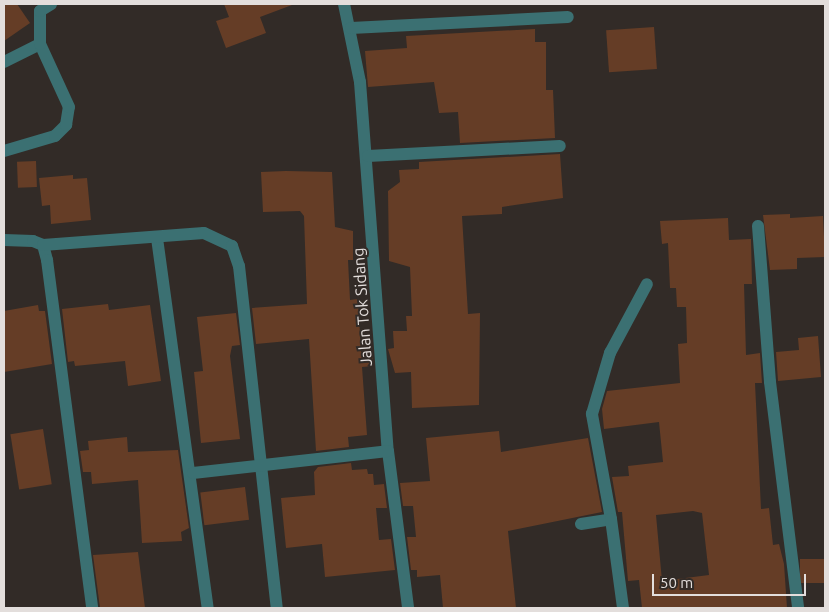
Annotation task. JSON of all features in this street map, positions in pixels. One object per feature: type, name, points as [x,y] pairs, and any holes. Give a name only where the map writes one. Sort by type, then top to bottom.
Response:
[{"type":"street","name":"Jalan Tok Sidang","points":[[344,4],[351,28],[368,156],[388,451],[408,608]]},
{"type":"street","points":[[4,151],[55,136],[66,125],[69,107],[40,44],[42,6]]},
{"type":"street","points":[[351,28],[568,17]]},
{"type":"street","points":[[4,62],[40,44]]},
{"type":"street","points":[[368,156],[560,146]]},
{"type":"street","points":[[758,226],[770,382],[798,608]]},
{"type":"street","points":[[4,240],[42,245],[157,238],[204,233],[232,246],[239,266],[277,608]]},
{"type":"street","points":[[157,238],[193,473],[208,608]]},
{"type":"street","points":[[42,245],[92,608]]},
{"type":"street","points":[[623,608],[611,519],[592,414],[610,353],[647,284]]},
{"type":"street","points":[[193,473],[388,451]]},
{"type":"street","points":[[581,524],[611,519]]},
{"type":"building","points":[[4,4],[17,4],[30,23],[4,41]]},
{"type":"building","points":[[224,4],[292,5],[260,17],[266,33],[226,48],[216,21],[229,17]]},
{"type":"building","points":[[654,27],[657,69],[609,72],[606,30]]},
{"type":"building","points":[[535,29],[535,42],[546,42],[546,90],[553,90],[555,138],[460,143],[458,112],[439,113],[434,82],[368,87],[365,51],[407,48],[406,36]]},
{"type":"building","points":[[560,154],[563,198],[502,207],[502,214],[462,216],[468,314],[480,313],[479,405],[412,408],[411,372],[395,373],[388,349],[394,348],[393,331],[407,331],[406,316],[412,316],[410,267],[389,261],[388,191],[400,182],[399,170],[419,169],[419,162]]},
{"type":"building","points":[[36,161],[37,187],[18,188],[17,162]]},
{"type":"building","points":[[261,172],[332,172],[335,227],[353,231],[353,260],[348,260],[350,300],[358,299],[361,352],[372,350],[373,366],[362,367],[367,435],[348,437],[349,447],[316,451],[309,339],[256,344],[252,308],[307,304],[304,216],[300,211],[263,212]]},
{"type":"building","points":[[73,175],[73,179],[87,178],[91,220],[51,224],[50,205],[42,206],[39,178]]},
{"type":"building","points":[[790,214],[790,218],[823,216],[825,257],[797,258],[797,269],[770,270],[763,215]]},
{"type":"building","points":[[728,218],[729,240],[751,239],[752,284],[744,284],[746,355],[760,353],[762,383],[755,383],[761,509],[769,508],[773,545],[779,544],[784,564],[787,608],[642,608],[639,580],[628,581],[622,512],[618,512],[612,477],[629,476],[628,466],[663,462],[659,422],[604,429],[602,409],[607,391],[680,383],[678,344],[687,343],[686,307],[677,307],[676,288],[670,288],[668,243],[662,244],[660,221]],"holes":[[[693,511],[702,513],[709,575],[662,581],[656,515]]]},
{"type":"building","points":[[108,304],[109,310],[150,305],[161,381],[128,386],[125,361],[75,366],[74,361],[68,362],[62,309]]},
{"type":"building","points":[[38,305],[39,311],[45,311],[52,364],[4,372],[4,311]]},
{"type":"building","points":[[236,313],[240,345],[232,346],[230,356],[240,439],[201,443],[194,372],[203,371],[197,317]]},
{"type":"building","points":[[818,336],[821,377],[778,381],[776,352],[799,350],[798,338]]},
{"type":"building","points":[[43,429],[52,484],[19,489],[10,434]]},
{"type":"building","points":[[499,431],[501,452],[588,438],[602,512],[508,531],[516,608],[443,608],[440,575],[417,577],[417,570],[411,570],[407,537],[416,537],[413,506],[403,506],[400,483],[430,481],[426,438]]},
{"type":"building","points":[[127,437],[128,452],[178,450],[189,528],[181,532],[182,541],[142,543],[138,480],[92,484],[91,472],[83,472],[80,451],[89,450],[88,441]]},
{"type":"building","points":[[351,463],[352,470],[367,469],[368,474],[373,474],[374,485],[384,484],[387,508],[376,508],[379,540],[391,539],[395,570],[325,577],[322,544],[286,548],[281,498],[315,495],[314,472],[318,467]]},
{"type":"building","points":[[245,487],[249,520],[204,525],[200,492]]},
{"type":"building","points":[[138,552],[145,608],[100,608],[93,555]]},
{"type":"building","points":[[800,559],[825,559],[825,583],[800,583]]}]
